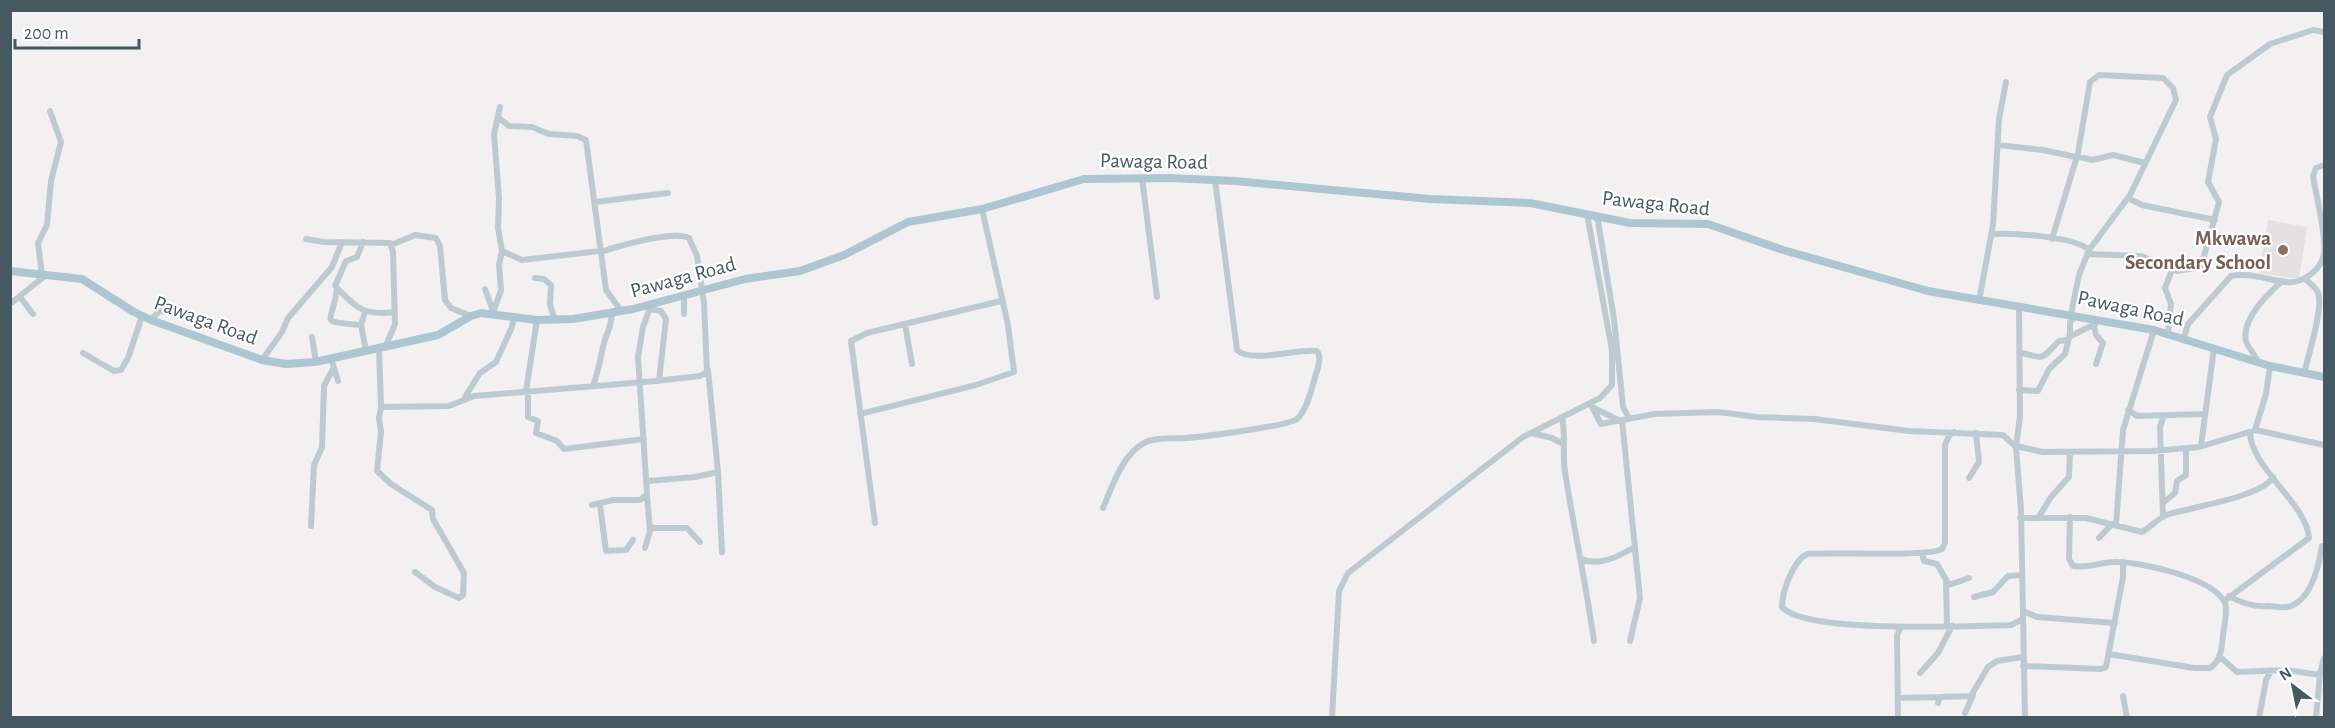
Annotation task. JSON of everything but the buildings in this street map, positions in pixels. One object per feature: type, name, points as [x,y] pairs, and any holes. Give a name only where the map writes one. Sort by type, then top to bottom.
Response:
[{"type":"main road","name":"Pawaga Road","points":[[10,271],[82,279],[142,316],[262,360],[286,364],[316,362],[438,335],[471,316],[493,312],[537,320],[555,320],[650,307],[728,282],[800,271],[824,263],[897,226],[918,219],[982,209],[1084,179],[1215,180],[1430,199],[1530,203],[1630,223],[1708,224],[1901,284],[1979,301],[2075,314],[2098,323],[2168,333],[2270,366],[2325,377]]},
{"type":"street","points":[[1992,234],[2079,242],[2088,252],[2140,256],[2172,270],[2189,271],[2201,267],[2215,220],[2218,199],[2208,182],[2216,136],[2210,117],[2226,75],[2270,44],[2313,30],[2325,32]]},
{"type":"street","points":[[2019,390],[2038,391],[2049,369],[2065,354],[2070,322],[2075,314],[2088,252],[2128,198],[2176,100],[2169,82],[2158,77],[2102,75],[2093,78],[2089,88],[2076,157],[2052,239]]},
{"type":"street","points":[[1979,301],[1992,234],[2000,112],[2006,82]]},
{"type":"street","points":[[493,312],[501,290],[499,265],[502,251],[498,228],[499,198],[494,134],[500,107]]},
{"type":"street","points":[[10,304],[44,275],[38,243],[47,225],[51,181],[61,142],[50,111]]},
{"type":"street","points":[[499,118],[509,126],[532,128],[549,134],[577,136],[586,140],[606,290],[622,312]]},
{"type":"street","points":[[1998,145],[2043,150],[2092,160],[2113,154],[2145,163]]},
{"type":"street","points":[[2184,337],[2188,324],[2231,276],[2240,275],[2293,282],[2305,279],[2316,268],[2324,254],[2313,176],[2316,168],[2325,165]]},
{"type":"street","points":[[1142,178],[1157,297]]},
{"type":"street","points":[[1103,508],[1122,467],[1146,442],[1280,426],[1294,421],[1301,414],[1313,385],[1320,359],[1317,351],[1256,356],[1243,355],[1238,350],[1215,180]]},
{"type":"street","points":[[595,202],[668,193]]},
{"type":"street","points":[[2128,198],[2142,205],[2215,220]]},
{"type":"street","points":[[860,414],[1012,375],[1014,368],[982,209]]},
{"type":"street","points":[[1332,717],[1339,591],[1342,582],[1358,565],[1530,433],[1591,405],[1609,390],[1613,375],[1609,337],[1590,214]]},
{"type":"street","points":[[1590,214],[1598,221],[1606,261],[1623,407],[1640,598],[1630,641]]},
{"type":"street","points":[[391,245],[416,235],[436,238],[440,246],[445,300],[452,308],[471,316]]},
{"type":"street","points":[[502,251],[527,260],[601,252],[635,242],[686,236],[697,256],[700,292],[704,303],[722,552]]},
{"type":"street","points":[[306,239],[342,242],[386,241],[391,245],[395,329],[382,349],[378,471],[391,484],[432,510],[433,519],[464,573],[462,597],[435,587],[415,572]]},
{"type":"street","points":[[262,360],[282,332],[288,318],[332,267],[342,242]]},
{"type":"street","points":[[363,242],[357,257],[345,263],[335,283],[337,289],[366,312],[381,315],[395,312]]},
{"type":"street","points":[[2168,333],[2171,304],[2165,288],[2172,270]]},
{"type":"street","points":[[535,279],[544,279],[551,285],[550,305],[555,320]]},
{"type":"street","points":[[2304,373],[2316,330],[2319,298],[2316,289],[2305,279]]},
{"type":"street","points":[[2239,356],[2254,312],[2282,281]]},
{"type":"street","points":[[337,289],[330,314],[333,322],[337,325],[362,325]]},
{"type":"street","points":[[485,289],[493,312]]},
{"type":"street","points":[[20,297],[33,314]]},
{"type":"street","points":[[684,297],[684,314]]},
{"type":"street","points":[[875,523],[851,341],[867,333],[1001,301]]},
{"type":"street","points":[[645,548],[649,541],[650,528],[639,382],[639,351],[650,307],[661,311],[666,319],[658,381]]},
{"type":"street","points":[[2019,307],[2017,446],[2025,717]]},
{"type":"street","points":[[151,320],[159,311],[169,312],[175,308]]},
{"type":"street","points":[[366,312],[362,325],[366,351]]},
{"type":"street","points":[[592,386],[611,328],[612,313]]},
{"type":"street","points":[[83,353],[114,370],[121,370],[126,363],[142,316]]},
{"type":"street","points":[[465,397],[484,369],[496,362],[512,327],[514,316]]},
{"type":"street","points":[[537,320],[527,391],[528,417],[538,421],[536,433],[557,441],[564,449],[644,439]]},
{"type":"street","points":[[2019,352],[2044,356],[2051,352],[2059,341],[2069,339],[2098,323]]},
{"type":"street","points":[[2096,364],[2103,343],[2096,334],[2098,323]]},
{"type":"street","points":[[905,324],[912,363]]},
{"type":"street","points":[[2099,538],[2114,524],[2120,453],[2128,410],[2154,330]]},
{"type":"street","points":[[312,337],[316,362]]},
{"type":"street","points":[[2246,340],[2258,362]]},
{"type":"street","points":[[2201,446],[2214,348]]},
{"type":"street","points":[[332,358],[333,369],[338,381]]},
{"type":"street","points":[[2270,366],[2266,394],[2252,431],[2253,447],[2297,512],[2309,534],[2308,541]]},
{"type":"street","points":[[311,526],[314,465],[322,447],[324,386],[333,369]]},
{"type":"street","points":[[381,407],[449,406],[465,397],[658,381],[700,376],[708,370]]},
{"type":"street","points":[[1591,405],[1624,420]]},
{"type":"street","points":[[1591,405],[1601,424],[1688,412],[1718,412],[1757,417],[1814,419],[1909,431],[2005,435],[2019,428]]},
{"type":"street","points":[[2128,410],[2137,416],[2204,414]]},
{"type":"street","points":[[2163,517],[2160,427],[2164,415]]},
{"type":"street","points":[[1562,417],[1565,433],[1563,444],[1565,471],[1594,642]]},
{"type":"street","points":[[2005,435],[2017,446],[2034,451],[2070,453],[2186,449],[2252,431],[2325,445]]},
{"type":"street","points":[[1954,432],[1948,436],[1946,445],[1944,547],[1939,552],[1807,554],[1798,562],[1782,602],[1787,612],[1824,621],[1869,626],[2011,625],[2023,619]]},
{"type":"street","points":[[1530,433],[1546,435],[1563,444]]},
{"type":"street","points":[[1969,478],[1979,462],[1976,434]]},
{"type":"street","points":[[2163,503],[2175,493],[2177,481],[2186,475],[2186,449]]},
{"type":"street","points":[[2038,518],[2051,497],[2068,479],[2070,453]]},
{"type":"street","points":[[648,481],[695,477],[718,472]]},
{"type":"street","points":[[2020,518],[2070,517],[2114,524],[2142,532],[2163,517],[2253,491],[2267,484],[2273,477]]},
{"type":"street","points":[[592,505],[600,505],[613,500],[640,500],[647,496]]},
{"type":"street","points":[[600,505],[606,551],[623,551],[633,540]]},
{"type":"street","points":[[2070,517],[2069,560],[2073,566],[2140,563],[2182,576],[2226,598],[2260,607],[2288,608],[2295,605],[2310,585],[2323,546],[2308,541],[2293,548],[2226,598]]},
{"type":"street","points":[[650,528],[687,528],[700,542]]},
{"type":"street","points":[[1581,559],[1595,562],[1605,561],[1635,548]]},
{"type":"street","points":[[1922,553],[1924,561],[1937,564],[1950,586],[1968,578]]},
{"type":"street","points":[[2023,666],[2103,669],[2107,665],[2123,562]]},
{"type":"street","points":[[1974,597],[1993,592],[2010,575],[2022,575]]},
{"type":"street","points":[[1920,672],[1938,653],[1950,626],[1946,581]]},
{"type":"street","points":[[2109,654],[2204,669],[2215,665],[2219,656],[2226,598]]},
{"type":"street","points":[[2023,611],[2037,617],[2115,623]]},
{"type":"street","points":[[1898,717],[1897,634],[1901,627]]},
{"type":"street","points":[[2219,656],[2237,672],[2306,671],[2320,675]]},
{"type":"street","points":[[1965,713],[1988,667],[1997,661],[2023,657]]},
{"type":"street","points":[[2316,717],[2320,675],[2325,658]]},
{"type":"street","points":[[2259,717],[2266,680],[2271,671]]},
{"type":"street","points":[[1898,698],[1939,700],[1973,694]]},
{"type":"street","points":[[2123,696],[2127,717]]},
{"type":"shaded area","name":"Mkwawa Secondary School","points":[[2268,220],[2307,227],[2299,279],[2259,273]]},
{"type":"place","name":"Mkwawa Secondary School","points":[[2283,250]]}]
